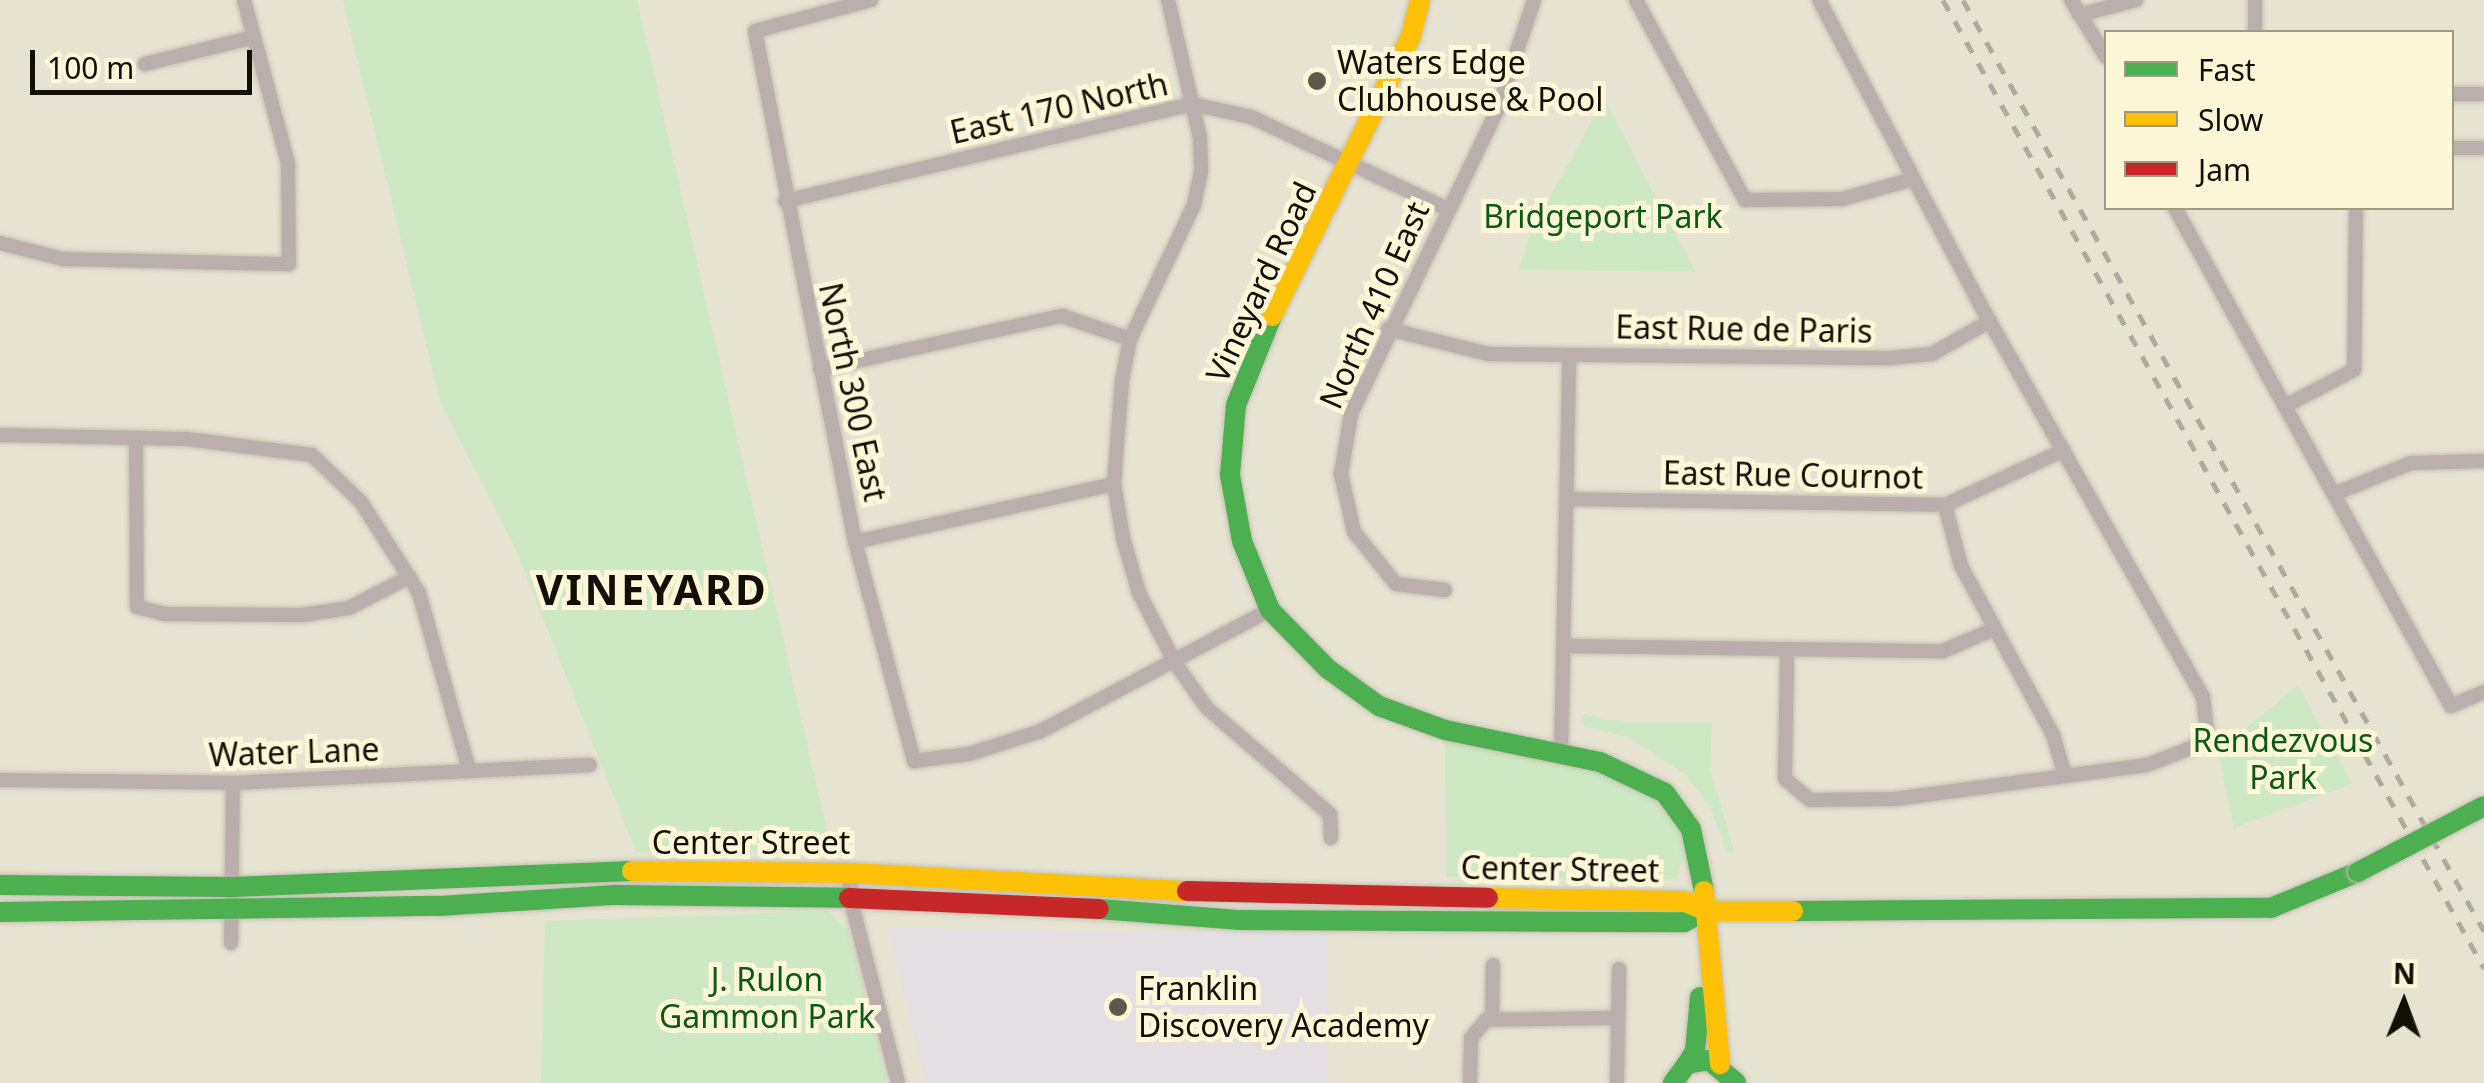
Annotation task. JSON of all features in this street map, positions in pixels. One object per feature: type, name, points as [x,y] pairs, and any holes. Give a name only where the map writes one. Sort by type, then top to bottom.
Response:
[{"type":"main road","name":"Vineyard Road","points":[[1420,0],[1411,36],[1267,327],[1236,406],[1230,474],[1242,541],[1270,610],[1328,669],[1379,706],[1446,730],[1560,752],[1634,775],[1664,793],[1691,829],[1702,866],[1708,911]]},
{"type":"main road","points":[[1708,911],[2190,913],[2271,908],[2358,872],[2484,806]]},
{"type":"main road","name":"Center Street","points":[[0,885],[232,887],[609,871],[850,873],[1221,893],[1683,900],[1708,911]]},
{"type":"main road","points":[[1045,904],[1054,894],[1128,901],[1142,888]]},
{"type":"main road","points":[[1221,893],[1238,920]]},
{"type":"main road","name":"Center Street","points":[[0,912],[232,912],[616,895],[1045,904],[1238,920],[1684,922],[1708,911]]},
{"type":"main road","points":[[1708,911],[1729,1072]]},
{"type":"main road","points":[[1708,911],[1699,939],[1700,1015],[1675,1078],[1729,1072],[1750,1083]]},
{"type":"street","points":[[0,243],[63,259],[289,264],[288,163],[250,38],[244,0]]},
{"type":"street","name":"North 300 East","points":[[871,0],[755,31],[785,200],[855,542],[914,761],[969,754],[1041,731],[1175,663]]},
{"type":"street","points":[[1168,0],[1200,155],[1194,204],[1130,338],[1114,484],[1138,593],[1175,663],[1207,708],[1330,814],[1331,838]]},
{"type":"street","name":"North 410 East","points":[[1445,590],[1396,584],[1354,532],[1342,474],[1351,414],[1388,329],[1497,110],[1534,0]]},
{"type":"street","points":[[1636,0],[1745,200],[1842,199],[1913,179]]},
{"type":"street","points":[[1788,649],[1785,778],[1810,800],[1896,799],[2146,765],[2194,746],[2208,730],[2203,697],[1980,304],[1820,0]]},
{"type":"street","points":[[2071,0],[2104,53]]},
{"type":"street","points":[[2079,15],[2136,0]]},
{"type":"street","points":[[2255,0],[2255,30]]},
{"type":"street","points":[[145,64],[250,38]]},
{"type":"street","points":[[2454,94],[2484,94]]},
{"type":"street","name":"East 170 North","points":[[785,200],[1192,104],[1251,117],[1447,209]]},
{"type":"street","points":[[2454,148],[2484,148]]},
{"type":"street","points":[[2176,210],[2451,706],[2484,692]]},
{"type":"street","points":[[2285,406],[2354,370],[2356,210]]},
{"type":"street","points":[[820,369],[1062,316],[1130,338]]},
{"type":"street","name":"East Rue de Paris","points":[[1388,329],[1488,354],[1890,358],[1932,354],[1990,321]]},
{"type":"street","points":[[1560,752],[1568,355]]},
{"type":"street","points":[[0,435],[272,446],[312,455],[361,502],[409,577],[469,770]]},
{"type":"street","points":[[136,438],[137,607],[165,614],[302,615],[349,608],[409,577]]},
{"type":"street","name":"East Rue Cournot","points":[[1568,499],[1945,505],[2064,450]]},
{"type":"street","points":[[2334,494],[2411,464],[2484,461]]},
{"type":"street","points":[[855,542],[1114,484]]},
{"type":"street","points":[[1945,505],[1961,566],[2054,734],[2065,775]]},
{"type":"street","points":[[1175,663],[1270,610]]},
{"type":"street","points":[[1565,646],[1943,650],[1994,629]]},
{"type":"street","name":"Water Lane","points":[[0,780],[233,783],[590,765]]},
{"type":"street","points":[[231,943],[233,783]]},
{"type":"street","points":[[850,873],[850,898],[898,1083]]},
{"type":"street","points":[[1492,1018],[1493,965]]},
{"type":"street","points":[[1618,1083],[1619,969]]},
{"type":"street","points":[[1470,1083],[1471,1038],[1492,1018],[1618,1018]]},
{"type":"shaded area","name":"Franklin Discovery Academy","points":[[888,928],[1328,932],[1327,1083],[926,1083]]},
{"type":"green space","points":[[343,0],[637,0],[832,853],[636,852],[514,545],[440,402]]},
{"type":"green space","name":"Bridgeport Park","points":[[1604,98],[1695,271],[1519,270],[1529,236]]},
{"type":"green space","name":"Rendezvous Park","points":[[2298,685],[2352,784],[2234,828],[2218,752]]},
{"type":"green space","points":[[1581,714],[1622,722],[1712,722],[1710,769],[1734,851],[1727,853],[1710,806],[1685,774],[1626,736],[1584,727]]},
{"type":"green space","points":[[1445,730],[1634,775],[1691,829],[1677,879],[1446,877]]},
{"type":"green space","name":"J. Rulon Gammon Park","points":[[828,911],[848,930],[887,1083],[541,1083],[545,921]]},
{"type":"railway","points":[[1943,0],[2484,968]]},
{"type":"railway","points":[[1963,0],[2484,931]]},
{"type":"traffic: fast","points":[[1272,316],[1236,405],[1230,475],[1242,541],[1270,610],[1328,669],[1379,706],[1445,730],[1600,762],[1665,793],[1691,829],[1704,891]]},
{"type":"traffic: fast","points":[[2358,872],[2484,806]]},
{"type":"traffic: fast","points":[[0,885],[232,887],[632,871]]},
{"type":"traffic: fast","points":[[1793,911],[2271,908],[2358,872]]},
{"type":"traffic: fast","points":[[0,912],[439,906],[616,895],[849,898]]},
{"type":"traffic: fast","points":[[1099,909],[1238,920],[1684,922],[1707,911]]},
{"type":"traffic: fast","points":[[1687,1064],[1695,1051],[1700,997]]},
{"type":"traffic: fast","points":[[1673,1083],[1687,1064],[1709,1060],[1736,1083]]},
{"type":"traffic: slow","points":[[1272,316],[1411,36],[1420,0]]},
{"type":"traffic: slow","points":[[632,871],[850,873],[1187,891]]},
{"type":"traffic: slow","points":[[1704,891],[1720,1064]]},
{"type":"traffic: slow","points":[[1488,898],[1683,901],[1707,911],[1793,911]]},
{"type":"traffic: jam","points":[[1187,891],[1488,898]]},
{"type":"traffic: jam","points":[[849,898],[1099,909]]},
{"type":"place","name":"Waters Edge Clubhouse & Pool","points":[[1317,81]]},
{"type":"place","name":"Franklin Discovery Academy","points":[[1118,1007]]},
{"type":"district","name":"VINEYARD","points":[[652,589]]}]
